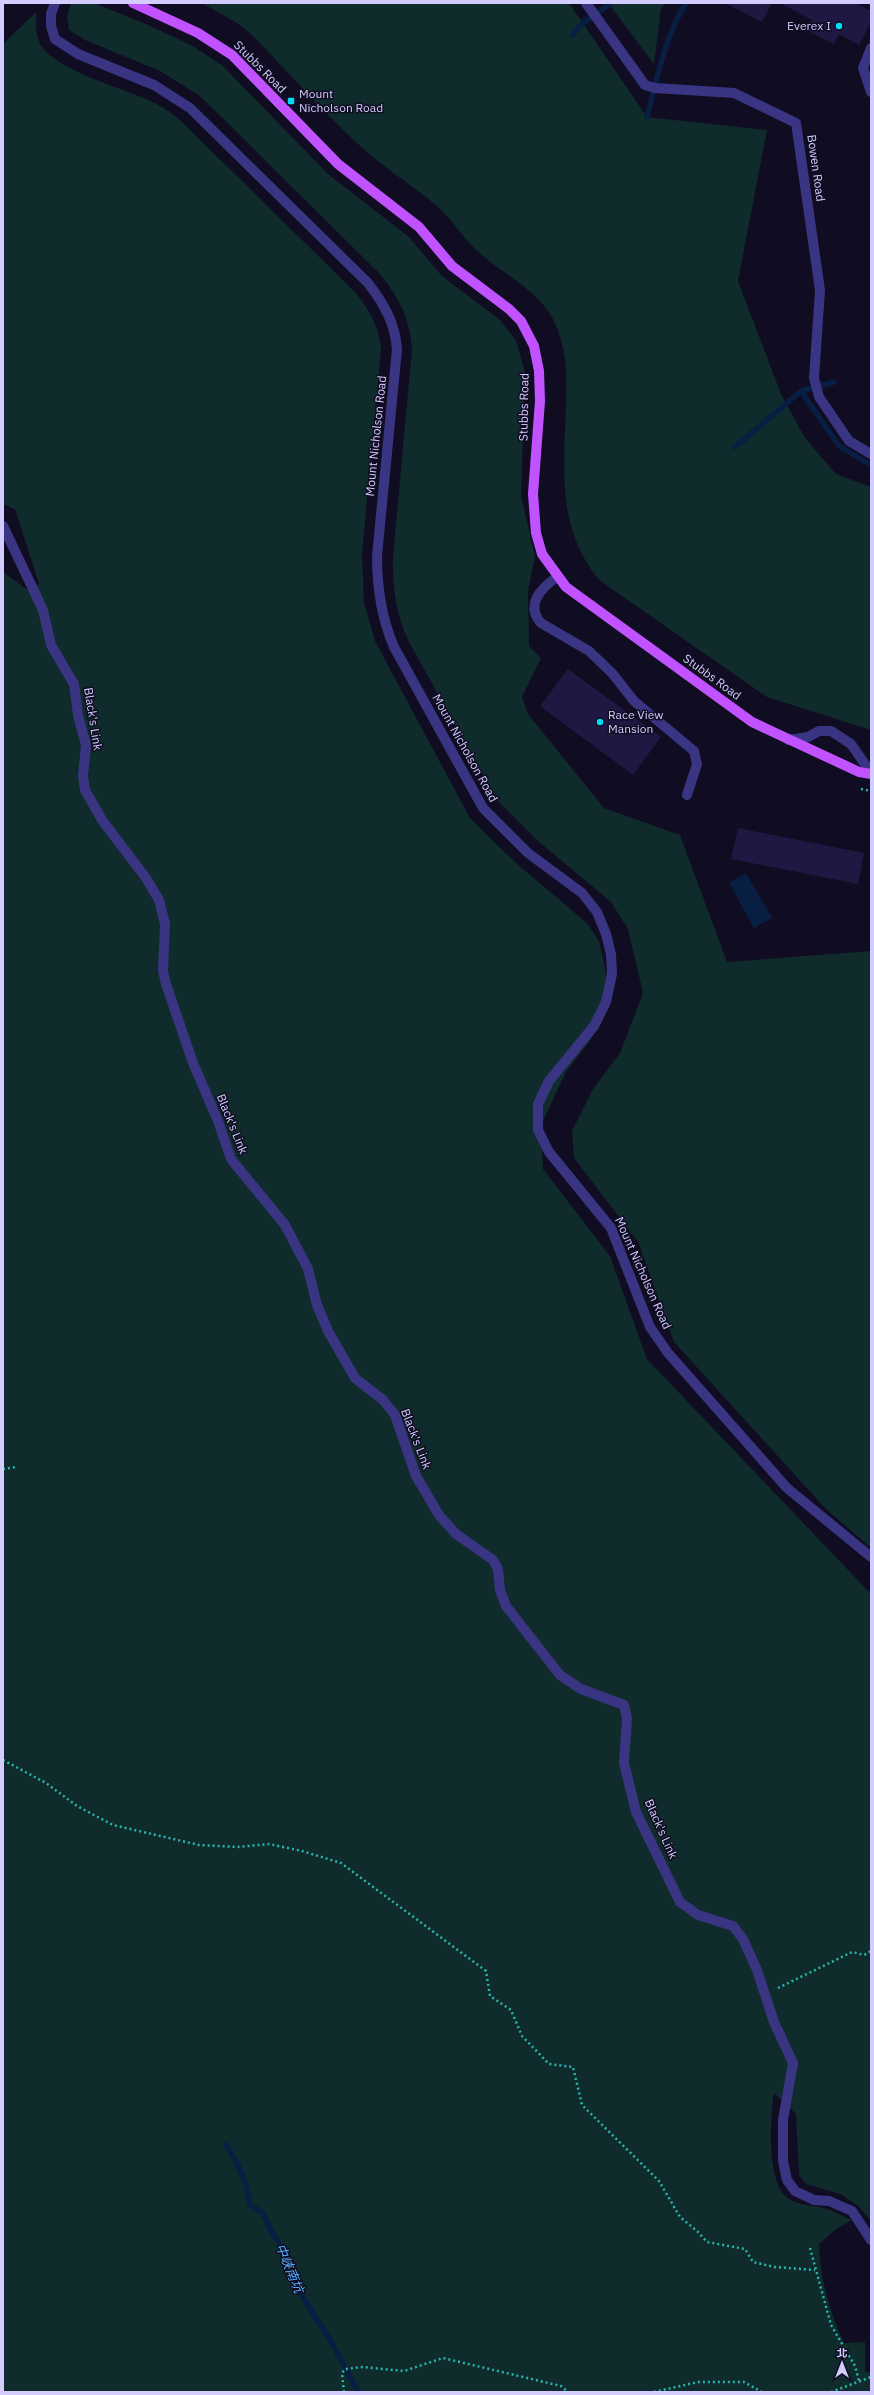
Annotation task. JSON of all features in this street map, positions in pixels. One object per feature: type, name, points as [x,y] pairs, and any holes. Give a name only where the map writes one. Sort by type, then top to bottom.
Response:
[{"type":"main road","name":"Stubbs Road","points":[[133,3],[198,32],[232,55],[338,164],[418,227],[452,266],[509,309],[521,321],[534,346],[539,371],[534,521],[542,554],[557,577],[576,595],[752,722],[788,740],[860,772],[871,773]]},
{"type":"street","name":"Mount Nicholson Road","points":[[55,3],[51,14],[51,26],[55,39],[78,54],[154,85],[190,108],[368,283],[386,308],[396,336],[397,349],[377,556],[378,587],[384,622],[394,647],[477,800],[510,836],[568,881],[587,899],[602,923],[611,954],[610,983],[602,1011],[588,1034],[544,1088],[537,1112],[538,1130],[549,1152],[611,1228],[650,1327],[668,1353],[787,1488],[871,1557]]},
{"type":"street","name":"Bowen Road","points":[[586,3],[645,85],[666,89],[734,93],[796,123],[820,290],[814,378],[819,397],[849,441],[871,454]]},
{"type":"street","points":[[871,48],[863,68],[871,92]]},
{"type":"street","name":"Black's Link","points":[[3,526],[43,610],[51,645],[72,678],[86,745],[83,776],[85,790],[102,820],[146,878],[159,900],[165,924],[163,971],[166,984],[193,1063],[218,1121],[231,1159],[248,1183],[285,1225],[308,1269],[317,1306],[328,1330],[355,1378],[383,1400],[395,1415],[416,1476],[439,1515],[456,1534],[494,1560],[498,1569],[500,1590],[506,1606],[560,1675],[575,1687],[624,1705],[627,1718],[624,1763],[636,1812],[680,1902],[698,1915],[733,1926],[742,1939],[754,1964],[774,2022],[793,2063],[783,2120],[783,2161],[787,2180],[795,2191],[814,2200],[829,2201],[852,2211],[871,2240]]},
{"type":"street","points":[[557,577],[545,585],[536,599],[534,606],[537,619],[541,623],[589,651],[612,673],[634,701],[694,751],[697,764],[686,795]]},
{"type":"street","points":[[788,740],[808,736],[819,731],[831,731],[851,744],[871,773]]},
{"type":"path","points":[[861,789],[871,791]]},
{"type":"path","points":[[3,1469],[16,1467]]},
{"type":"path","points":[[3,1760],[46,1783],[77,1806],[113,1825],[199,1845],[238,1847],[269,1844],[302,1851],[341,1864],[486,1971],[490,1996],[511,2010],[522,2036],[550,2064],[572,2067],[582,2105],[659,2181],[680,2217],[697,2231],[707,2242],[745,2249],[753,2262],[774,2267],[815,2270]]},
{"type":"path","points":[[765,1994],[852,1952],[864,1955],[871,1951]]},
{"type":"path","points":[[810,2248],[815,2270],[832,2325],[855,2366],[859,2381]]},
{"type":"path","points":[[344,2392],[342,2373],[345,2369],[352,2368],[404,2371],[443,2358],[561,2386],[568,2392]]},
{"type":"path","points":[[831,2392],[871,2376]]},
{"type":"path","points":[[654,2392],[698,2382],[744,2382],[762,2392]]},
{"type":"green space","points":[[71,3],[94,3],[148,25],[191,45],[223,66],[328,174],[409,237],[442,276],[500,320],[516,340],[525,372],[521,495],[535,556],[528,591],[529,646],[541,658],[522,697],[528,714],[604,808],[680,835],[727,962],[871,951],[871,1548],[826,1509],[674,1342],[638,1242],[574,1158],[572,1131],[593,1089],[620,1053],[643,993],[628,929],[611,902],[538,841],[496,799],[408,640],[400,620],[393,578],[393,556],[412,349],[409,327],[402,308],[392,290],[379,273],[200,96],[160,71],[85,40],[69,30],[67,16]]},
{"type":"green space","points":[[202,3],[569,3],[647,117],[767,130],[738,281],[781,394],[805,438],[836,474],[871,487],[871,730],[767,697],[599,580],[585,560],[575,539],[569,518],[564,475],[566,373],[564,352],[554,321],[546,309],[538,298],[528,289],[473,247],[437,206],[377,160],[344,131],[252,35],[237,23]]},
{"type":"green space","points":[[608,3],[665,3],[661,9],[654,64]]},
{"type":"green space","points":[[36,12],[36,30],[38,39],[42,47],[49,55],[74,70],[155,103],[180,120],[356,293],[370,313],[376,326],[381,349],[362,555],[364,602],[375,641],[470,818],[517,864],[587,923],[599,941],[610,990],[592,1038],[566,1072],[541,1125],[543,1169],[610,1256],[647,1359],[871,1594],[871,2221],[857,2205],[840,2194],[806,2184],[799,2175],[796,2114],[774,2093],[771,2118],[771,2150],[776,2180],[782,2191],[789,2199],[803,2204],[827,2209],[852,2220],[836,2229],[819,2244],[821,2270],[834,2319],[844,2343],[865,2342],[865,2372],[871,2372],[871,2392],[3,2392],[3,572],[28,590],[39,584],[15,509],[3,504],[3,44]]},
{"type":"water","points":[[746,873],[772,918],[754,928],[729,883]]},
{"type":"building","points":[[725,3],[772,3],[762,22]]},
{"type":"building","name":"Everex I","points":[[780,3],[856,3],[871,11],[871,22],[859,45],[839,34],[834,44],[806,30],[812,20]]},
{"type":"building","name":"Race View Mansion","points":[[568,669],[661,737],[633,775],[540,706]]},
{"type":"building","points":[[738,828],[864,853],[858,884],[731,859]]},
{"type":"waterway","points":[[573,35],[580,25],[600,12],[609,3]]},
{"type":"waterway","points":[[647,117],[667,44],[672,30],[686,3]]},
{"type":"waterway","points":[[735,447],[801,391],[834,382]]},
{"type":"waterway","points":[[801,391],[839,446],[871,465]]},
{"type":"waterway","name":"中峽南坑","points":[[226,2145],[242,2174],[250,2205],[263,2213],[272,2233],[288,2256],[301,2294],[333,2345],[358,2392]]},
{"type":"place","name":"Everex I","points":[[839,26]]},
{"type":"place","name":"Mount Nicholson Road","points":[[291,101]]},
{"type":"place","name":"Race View Mansion","points":[[600,722]]}]
